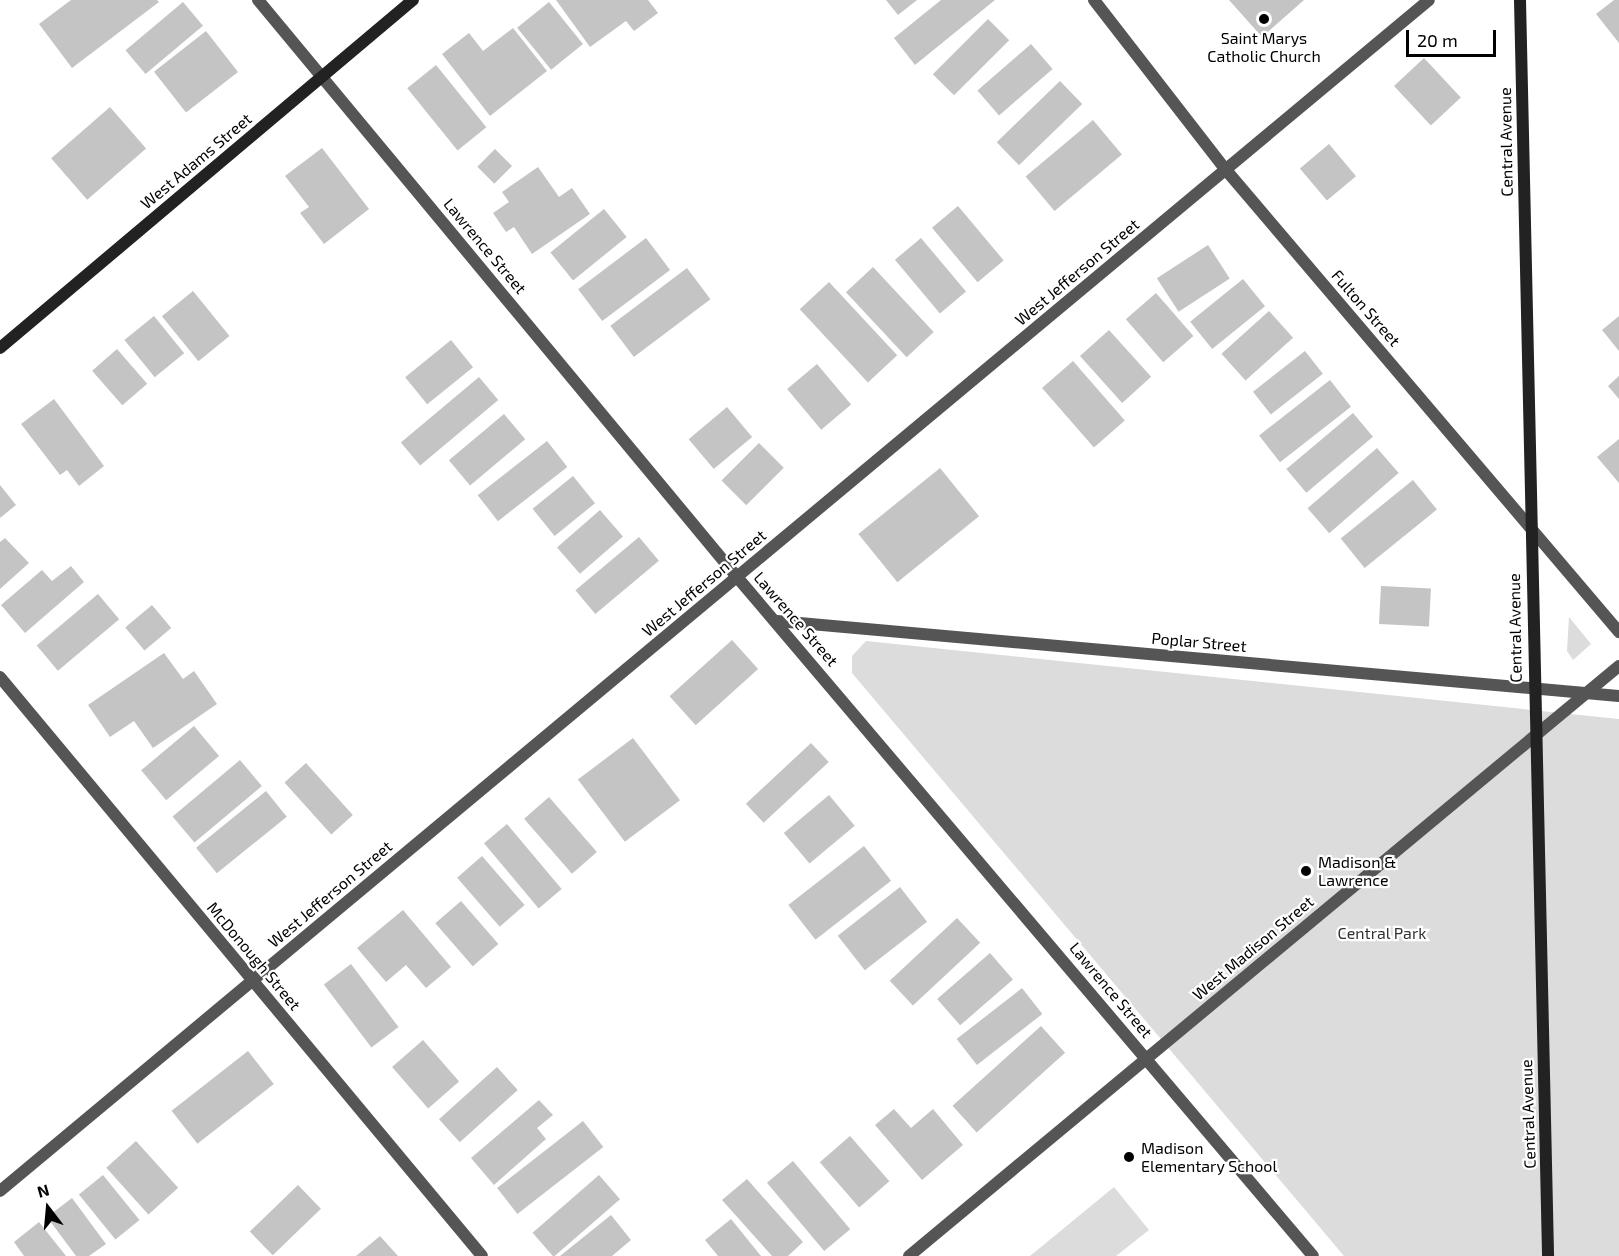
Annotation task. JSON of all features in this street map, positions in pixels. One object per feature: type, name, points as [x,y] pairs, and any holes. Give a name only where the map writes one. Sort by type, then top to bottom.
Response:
[{"type":"street","name":"Lawrence Street","points":[[258,0],[737,577],[777,621],[1313,1256]]},
{"type":"street","name":"West Adams Street","points":[[0,348],[413,0]]},
{"type":"street","name":"Fulton Street","points":[[1094,0],[1226,170],[1619,632]]},
{"type":"street","name":"West Jefferson Street","points":[[0,1191],[1429,0]]},
{"type":"street","name":"Central Avenue","points":[[1520,0],[1533,736],[1548,1256]]},
{"type":"street","name":"Poplar Street","points":[[777,621],[1619,696]]},
{"type":"street","name":"West Madison Street","points":[[909,1256],[1619,666]]},
{"type":"street","name":"McDonough Street","points":[[0,677],[482,1256]]},
{"type":"green space","points":[[1569,617],[1591,644],[1573,660],[1567,651]]},
{"type":"green space","name":"Central Park","points":[[866,641],[1619,719],[1619,1256],[1344,1256],[852,673],[852,656]]},
{"type":"green space","points":[[1114,1187],[1149,1230],[1116,1256],[1030,1256]]},
{"type":"building","points":[[71,0],[157,0],[159,2],[72,68],[39,24]]},
{"type":"building","points":[[556,0],[648,0],[658,13],[634,31],[626,21],[590,47]]},
{"type":"building","points":[[886,0],[917,0],[898,15]]},
{"type":"building","points":[[941,0],[995,0],[915,65],[894,38]]},
{"type":"building","name":"Saint Marys Catholic Church","points":[[1229,0],[1304,0],[1262,37]]},
{"type":"building","points":[[1614,0],[1619,0],[1619,43],[1596,14]]},
{"type":"building","points":[[183,2],[203,26],[145,74],[126,50]]},
{"type":"building","points":[[549,2],[583,44],[551,70],[517,28]]},
{"type":"building","points":[[988,19],[1009,40],[954,95],[933,74]]},
{"type":"building","points":[[513,28],[547,71],[490,116],[442,54],[469,33],[483,51]]},
{"type":"building","points":[[206,31],[238,72],[186,113],[154,72]]},
{"type":"building","points":[[1031,44],[1053,69],[999,115],[977,91]]},
{"type":"building","points":[[1424,58],[1461,97],[1431,125],[1394,86]]},
{"type":"building","points":[[436,65],[486,127],[458,150],[407,88]]},
{"type":"building","points":[[1060,81],[1082,104],[1019,165],[997,142]]},
{"type":"building","points":[[110,107],[146,149],[87,200],[51,158]]},
{"type":"building","points":[[1093,120],[1122,154],[1055,211],[1026,177]]},
{"type":"building","points":[[1329,144],[1356,176],[1327,201],[1300,168]]},
{"type":"building","points":[[322,148],[369,209],[324,244],[300,213],[309,207],[285,176]]},
{"type":"building","points":[[495,149],[512,166],[494,184],[477,167]]},
{"type":"building","points":[[538,167],[559,197],[572,188],[590,214],[532,254],[514,227],[506,232],[493,213],[509,202],[502,192]]},
{"type":"building","points":[[958,206],[1004,260],[978,282],[932,228]]},
{"type":"building","points":[[604,209],[627,237],[573,280],[550,252]]},
{"type":"building","points":[[646,238],[670,270],[602,321],[578,289]]},
{"type":"building","points":[[921,238],[966,292],[940,313],[895,260]]},
{"type":"building","points":[[1208,245],[1230,279],[1179,312],[1157,278]]},
{"type":"building","points":[[873,267],[934,332],[907,357],[846,292]]},
{"type":"building","points":[[687,268],[710,299],[634,357],[610,326]]},
{"type":"building","points":[[1243,279],[1265,306],[1212,349],[1190,322]]},
{"type":"building","points":[[829,282],[897,355],[868,382],[800,309]]},
{"type":"building","points":[[193,291],[230,336],[198,361],[162,316]]},
{"type":"building","points":[[1156,293],[1193,336],[1163,362],[1126,319]]},
{"type":"building","points":[[1269,311],[1293,338],[1246,381],[1221,354]]},
{"type":"building","points":[[154,316],[184,353],[155,377],[124,340]]},
{"type":"building","points":[[1619,316],[1619,351],[1602,330]]},
{"type":"building","points":[[1109,330],[1151,377],[1122,403],[1080,356]]},
{"type":"building","points":[[451,340],[473,367],[427,404],[405,377]]},
{"type":"building","points":[[117,349],[147,384],[122,405],[92,371]]},
{"type":"building","points":[[1305,351],[1323,374],[1271,414],[1253,392]]},
{"type":"building","points":[[1073,361],[1125,421],[1094,448],[1042,388]]},
{"type":"building","points":[[817,364],[851,405],[821,430],[787,389]]},
{"type":"building","points":[[1619,376],[1619,399],[1608,386]]},
{"type":"building","points":[[479,377],[498,400],[420,466],[401,443]]},
{"type":"building","points":[[1330,380],[1351,407],[1280,462],[1259,435]]},
{"type":"building","points":[[54,399],[104,466],[79,486],[67,470],[60,475],[21,424]]},
{"type":"building","points":[[727,407],[752,437],[714,469],[689,439]]},
{"type":"building","points":[[1353,413],[1373,437],[1306,493],[1286,469]]},
{"type":"building","points":[[504,414],[525,439],[470,486],[449,460]]},
{"type":"building","points":[[1619,439],[1619,483],[1597,457]]},
{"type":"building","points":[[547,441],[567,467],[498,521],[478,495]]},
{"type":"building","points":[[759,443],[784,468],[746,505],[722,480]]},
{"type":"building","points":[[1377,448],[1399,473],[1329,533],[1308,508]]},
{"type":"building","points":[[940,468],[979,516],[897,582],[858,534]]},
{"type":"building","points":[[573,476],[595,503],[555,536],[533,509]]},
{"type":"building","points":[[1413,480],[1437,510],[1365,568],[1341,539]]},
{"type":"building","points":[[0,485],[16,505],[0,518]]},
{"type":"building","points":[[600,510],[623,536],[580,574],[557,547]]},
{"type":"building","points":[[639,537],[659,561],[595,614],[575,590]]},
{"type":"building","points":[[5,538],[29,563],[0,589],[0,542]]},
{"type":"building","points":[[71,566],[84,582],[25,633],[1,605],[42,570],[52,581]]},
{"type":"building","points":[[1381,586],[1431,589],[1429,627],[1379,624]]},
{"type":"building","points":[[98,594],[119,619],[58,671],[37,645]]},
{"type":"building","points":[[152,605],[171,628],[144,650],[125,627]]},
{"type":"building","points":[[732,640],[758,669],[696,725],[670,696]]},
{"type":"building","points":[[164,653],[183,679],[194,671],[217,704],[153,748],[134,721],[110,737],[88,705]]},
{"type":"building","points":[[194,726],[219,756],[166,800],[141,770]]},
{"type":"building","points":[[633,738],[680,800],[625,842],[578,780]]},
{"type":"building","points":[[811,743],[829,762],[764,823],[746,804]]},
{"type":"building","points":[[240,760],[262,786],[194,843],[173,817]]},
{"type":"building","points":[[306,763],[353,815],[331,834],[284,782]]},
{"type":"building","points":[[266,791],[287,817],[217,873],[196,848]]},
{"type":"building","points":[[829,795],[855,826],[810,864],[784,833]]},
{"type":"building","points":[[549,797],[597,852],[572,874],[524,819]]},
{"type":"building","points":[[507,824],[562,889],[539,908],[484,843]]},
{"type":"building","points":[[864,846],[891,881],[815,940],[788,905]]},
{"type":"building","points":[[482,856],[525,905],[500,927],[457,878]]},
{"type":"building","points":[[900,887],[927,922],[865,970],[838,936]]},
{"type":"building","points":[[461,901],[498,944],[473,966],[435,923]]},
{"type":"building","points":[[403,910],[451,967],[426,988],[406,965],[386,982],[357,948]]},
{"type":"building","points":[[957,918],[980,943],[913,1006],[890,981]]},
{"type":"building","points":[[990,953],[1013,979],[960,1025],[937,999]]},
{"type":"building","points":[[351,964],[399,1027],[371,1048],[324,984]]},
{"type":"building","points":[[1022,988],[1042,1014],[977,1065],[957,1039]]},
{"type":"building","points":[[1041,1026],[1065,1053],[977,1132],[953,1106]]},
{"type":"building","points":[[423,1040],[459,1082],[428,1108],[392,1067]]},
{"type":"building","points":[[248,1051],[274,1084],[197,1144],[172,1111]]},
{"type":"building","points":[[497,1067],[518,1090],[460,1142],[439,1119]]},
{"type":"building","points":[[539,1100],[553,1115],[537,1128],[546,1139],[494,1185],[471,1158]]},
{"type":"building","points":[[894,1109],[911,1128],[933,1109],[963,1145],[922,1180],[875,1125]]},
{"type":"building","points":[[583,1121],[603,1147],[517,1214],[497,1188]]},
{"type":"building","points":[[850,1136],[889,1181],[859,1208],[820,1162]]},
{"type":"building","points":[[136,1141],[178,1188],[148,1215],[106,1168]]},
{"type":"building","points":[[793,1161],[850,1229],[824,1251],[767,1183]]},
{"type":"building","points":[[103,1175],[140,1220],[115,1240],[79,1195]]},
{"type":"building","points":[[599,1175],[620,1199],[555,1256],[533,1233]]},
{"type":"building","points":[[747,1179],[803,1242],[788,1256],[772,1256],[722,1200]]},
{"type":"building","points":[[298,1185],[321,1209],[273,1255],[250,1232]]},
{"type":"building","points":[[72,1198],[106,1244],[89,1256],[76,1256],[47,1217]]},
{"type":"building","points":[[611,1215],[631,1240],[612,1256],[560,1256]]},
{"type":"building","points":[[731,1219],[761,1256],[718,1256],[705,1240]]},
{"type":"building","points":[[39,1222],[66,1256],[24,1256],[14,1242]]},
{"type":"building","points":[[380,1236],[398,1256],[356,1256]]},
{"type":"place","name":"Saint Marys Catholic Church","points":[[1264,19]]},
{"type":"place","name":"Madison & Lawrence","points":[[1306,871]]},
{"type":"place","name":"Madison Elementary School","points":[[1129,1157]]}]
